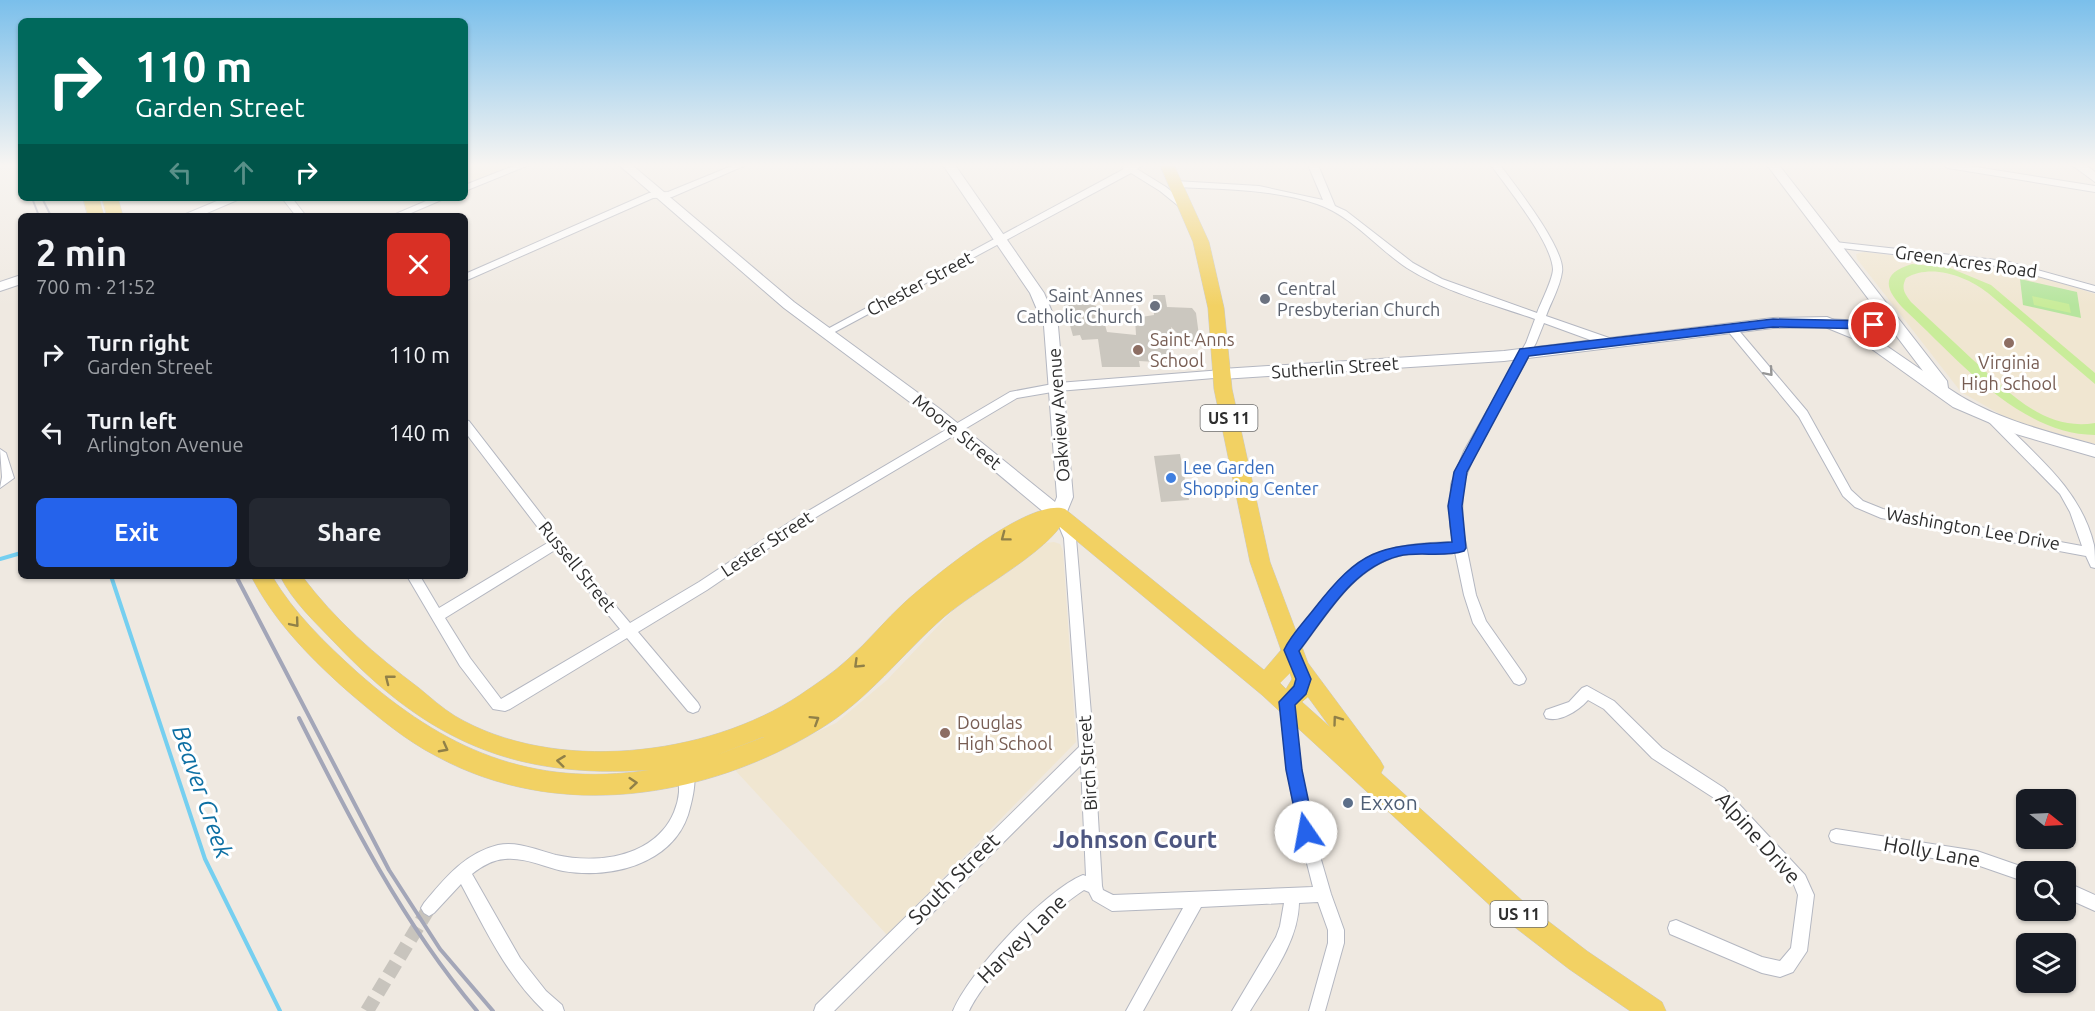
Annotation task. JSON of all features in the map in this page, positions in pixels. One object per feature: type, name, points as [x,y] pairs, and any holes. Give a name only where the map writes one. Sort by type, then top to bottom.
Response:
[{"type":"main road","name":"US 11","points":[[1190,212],[1201,242],[1213,289],[1222,374],[1260,562],[1296,660]]},
{"type":"main road","points":[[263,579],[283,610],[340,671],[422,735],[457,755],[505,773],[553,782],[625,784],[687,764],[755,752],[786,738],[839,705],[862,686],[943,606],[1041,534],[1058,514]]},
{"type":"main road","name":"Moore Street","points":[[1058,514],[1287,702]]},
{"type":"main road","points":[[292,579],[312,605],[366,661],[461,732],[520,754],[568,762],[687,764]]},
{"type":"main road","points":[[1265,683],[1286,663],[1296,660]]},
{"type":"main road","points":[[1287,702],[1300,690],[1304,679],[1296,660]]},
{"type":"main road","points":[[1296,660],[1396,801]]},
{"type":"main road","name":"US 11","points":[[1287,702],[1396,801],[1456,860],[1517,913],[1578,960],[1653,1011]]},
{"type":"street","points":[[468,277],[613,212]]},
{"type":"street","name":"Moore Street","points":[[681,212],[773,292],[954,429],[1058,514]]},
{"type":"street","name":"Oakview Avenue","points":[[982,212],[1045,308],[1053,339],[1065,497],[1058,514]]},
{"type":"street","name":"Chester Street","points":[[827,332],[1050,212]]},
{"type":"street","points":[[1340,212],[1359,224],[1422,273],[1456,289],[1611,344]]},
{"type":"street","points":[[1519,679],[1477,616],[1459,548],[1455,506],[1460,472],[1525,352],[1557,278],[1558,261],[1529,212]]},
{"type":"street","points":[[1810,212],[1943,386],[1971,408]]},
{"type":"street","name":"Green Acres Road","points":[[1835,245],[2005,264],[2095,289]]},
{"type":"street","points":[[0,287],[18,280]]},
{"type":"street","points":[[1827,322],[1897,326]]},
{"type":"street","points":[[1827,322],[1867,339],[1949,398],[1992,418],[2095,451]]},
{"type":"street","name":"Sutherlin Street","points":[[1058,387],[1148,378],[1448,360],[1611,344],[1773,323],[1827,322]]},
{"type":"street","name":"Washington Lee Drive","points":[[1731,328],[1790,396],[1847,493],[1859,504],[1881,513],[2093,557]]},
{"type":"street","name":"Lester Street","points":[[437,616],[486,691],[498,705],[510,704],[703,586],[797,523],[954,429],[1014,395],[1058,387]]},
{"type":"street","points":[[1992,418],[2064,491],[2076,512],[2093,557]]},
{"type":"street","name":"Russell Street","points":[[468,428],[557,543],[693,707]]},
{"type":"street","points":[[0,453],[8,478],[0,484]]},
{"type":"street","name":"Birch Street","points":[[1058,514],[1070,538],[1087,749],[1094,887]]},
{"type":"street","points":[[415,579],[437,616],[557,543]]},
{"type":"street","points":[[1296,660],[1344,581],[1363,565],[1398,550],[1459,548]]},
{"type":"street","name":"Alpine Drive","points":[[1551,714],[1574,706],[1587,692],[1604,702],[1657,753],[1708,784],[1737,809],[1800,880],[1806,895],[1799,951],[1787,966],[1780,969],[1762,964],[1676,928]]},
{"type":"street","points":[[1287,702],[1294,770],[1323,894],[1333,917],[1336,943],[1317,1011]]},
{"type":"street","name":"South Street","points":[[822,1011],[1087,749]]},
{"type":"street","points":[[429,908],[462,871],[483,857],[511,850],[523,851],[548,860],[585,865],[635,858],[660,844],[681,818],[688,791],[687,764]]},
{"type":"street","name":"Holly Lane","points":[[1836,836],[1957,854],[2016,872]]},
{"type":"street","points":[[462,871],[513,963],[531,986],[556,1011]]},
{"type":"street","name":"Harvey Lane","points":[[961,1011],[966,997],[989,968],[1055,904],[1083,882],[1094,887]]},
{"type":"street","points":[[1094,887],[1098,895],[1112,903],[1323,894]]},
{"type":"street","points":[[2076,894],[2095,903]]},
{"type":"street","points":[[1240,1011],[1274,956],[1291,921],[1292,895]]},
{"type":"street","points":[[1134,1011],[1196,900]]},
{"type":"shaded area","name":"Virginia High School","points":[[1864,252],[1998,268],[2036,275],[2095,294],[2095,444],[2012,421],[1961,392],[1857,259],[1856,254]]},
{"type":"shaded area","name":"Douglas High School","points":[[1045,543],[1060,544],[1063,551],[1076,742],[887,935],[735,770],[836,723],[887,680],[957,606]]},
{"type":"green space","points":[[1912,264],[1950,268],[1991,285],[2095,373],[2095,384],[1988,293],[1970,281],[1937,272],[1926,272],[1906,278],[1904,290],[1911,302],[2013,395],[2042,415],[2059,421],[2076,424],[2095,423],[2095,435],[2067,431],[2041,422],[2016,408],[1969,372],[1893,296],[1890,290],[1890,278],[1901,268]]},
{"type":"green space","points":[[2020,279],[2077,292],[2081,318],[2023,305]]},
{"type":"green space","points":[[2032,296],[2069,304],[2071,313],[2034,305]]},
{"type":"building","name":"Saint Annes Catholic Church","points":[[1153,295],[1165,295],[1167,307],[1192,308],[1196,313],[1200,343],[1190,346],[1171,327],[1173,363],[1139,361],[1140,367],[1102,367],[1098,339],[1082,340],[1080,335],[1073,336],[1064,304],[1081,302],[1100,307],[1107,332],[1136,335],[1135,318],[1154,315]]},
{"type":"building","name":"Lee Garden Shopping Center","points":[[1180,454],[1189,500],[1161,502],[1154,456]]},
{"type":"waterway","name":"Beaver Creek","points":[[0,559],[18,554]]},
{"type":"waterway","name":"Beaver Creek","points":[[112,579],[205,859],[280,1011]]},
{"type":"tunnel","points":[[367,1011],[429,908]]},
{"type":"railway","points":[[238,579],[389,870],[440,949],[493,1011]]},
{"type":"railway","points":[[299,718],[379,870],[425,942],[477,1011]]},
{"type":"place","name":"Central Presbyterian Church","points":[[1265,299]]},
{"type":"place","name":"Saint Annes Catholic Church","points":[[1155,306]]},
{"type":"place","name":"Virginia High School","points":[[2009,343]]},
{"type":"place","name":"Saint Anns School","points":[[1138,350]]},
{"type":"place","name":"Lee Garden Shopping Center","points":[[1171,478]]},
{"type":"place","name":"Douglas High School","points":[[945,733]]},
{"type":"place","name":"Exxon","points":[[1348,803]]},
{"type":"district","name":"Johnson Court","points":[[1135,840]]},
{"type":"route","points":[[1306,832],[1294,770],[1287,702],[1300,690],[1304,679],[1292,650],[1314,624],[1344,581],[1363,565],[1398,550],[1417,547],[1459,548],[1455,506],[1460,472],[1525,352],[1611,344],[1773,323],[1814,322],[1874,325]]}]
